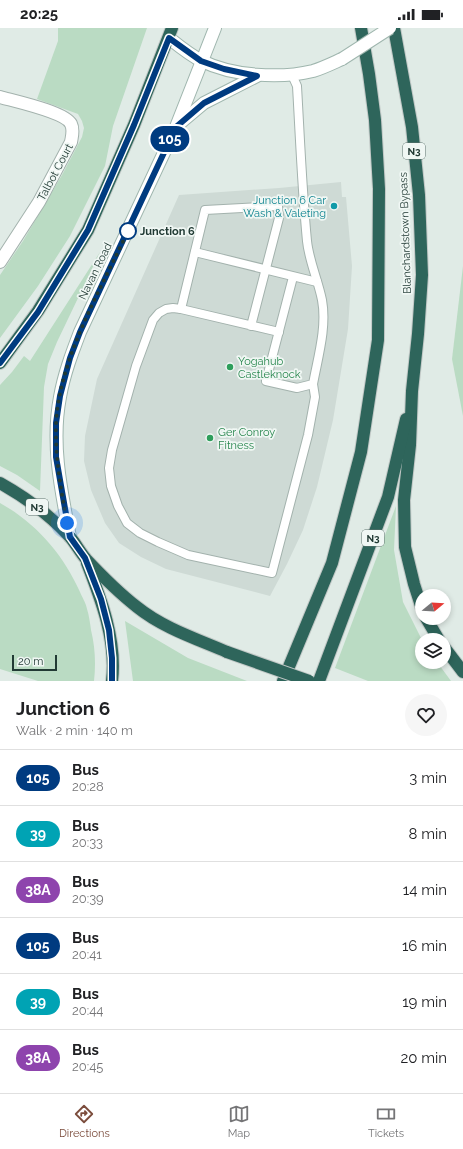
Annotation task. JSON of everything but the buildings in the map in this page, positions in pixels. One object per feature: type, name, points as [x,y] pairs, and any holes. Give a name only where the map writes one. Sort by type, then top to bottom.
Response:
[{"type":"highway","points":[[284,681],[332,563],[361,452],[378,340],[379,181],[375,120],[369,74],[360,28]]},
{"type":"highway","name":"Blanchardstown Bypass","points":[[394,28],[412,127],[419,195],[422,275],[412,391]]},
{"type":"highway","points":[[0,363],[38,312],[88,230],[134,125],[170,33]]},
{"type":"highway","points":[[412,391],[410,445],[404,500],[405,547],[416,589]]},
{"type":"highway","name":"N3","points":[[319,681],[388,497],[412,391]]},
{"type":"highway","name":"N3","points":[[0,483],[20,494],[40,510],[70,537],[85,558],[103,607],[109,630],[112,658],[112,681]]},
{"type":"highway","points":[[85,558],[105,579],[138,608],[168,627],[227,652],[309,681]]},
{"type":"highway","points":[[451,656],[463,672]]},
{"type":"street","name":"Navan Road","points":[[70,537],[56,457],[56,423],[60,396],[70,358],[80,332],[176,127],[215,28]]},
{"type":"street","points":[[170,33],[201,61],[224,69],[257,76],[292,75],[314,71],[342,59],[390,28]]},
{"type":"street","points":[[176,127],[204,103],[257,76]]},
{"type":"street","name":"Talbot Court","points":[[0,97],[62,116],[70,122],[73,132],[71,142],[39,202],[0,262]]},
{"type":"lane","points":[[280,332],[173,308],[166,309],[159,313],[153,320],[136,366],[112,450],[109,468],[111,486],[118,506],[127,523],[140,533],[188,555],[272,573],[308,435],[315,397],[313,384],[322,339],[323,317],[322,301],[308,248],[304,212],[297,86],[292,75]]},
{"type":"lane","points":[[180,309],[205,210],[278,206],[279,218],[251,326]]},
{"type":"lane","points":[[194,252],[317,282]]},
{"type":"lane","points":[[293,277],[280,332],[266,381],[298,388],[313,384]]},
{"type":"shaded area","points":[[341,182],[342,197],[346,197],[352,266],[348,329],[333,420],[317,487],[303,530],[270,596],[166,569],[141,557],[119,543],[105,523],[91,490],[84,461],[85,436],[97,379],[179,195]]},
{"type":"green space","points":[[58,28],[147,28],[113,126],[105,166],[70,236],[38,286],[0,338],[0,275],[23,241],[62,175],[82,137],[84,128],[78,114],[37,99],[58,41]]},
{"type":"green space","points":[[100,252],[48,364],[44,387],[40,491],[17,475],[0,466],[0,385],[24,356],[30,361]]},
{"type":"green space","points":[[463,266],[463,416],[452,359]]},
{"type":"green space","points":[[0,503],[13,511],[37,530],[57,552],[73,578],[85,602],[89,616],[95,655],[94,681],[38,681],[0,669]]},
{"type":"green space","points":[[396,506],[394,550],[403,602],[418,633],[415,633],[415,669],[442,669],[451,681],[368,681],[335,668]]},
{"type":"green space","points":[[125,621],[188,658],[247,681],[133,681]]},
{"type":"bus line","name":"105","points":[[0,363],[38,312],[88,230],[134,125],[169,38],[201,61],[224,69],[257,76],[204,103],[176,127],[80,332],[70,358],[60,396],[56,423],[56,457],[62,495],[70,537],[85,558],[101,599],[109,630],[112,658],[112,681]]},
{"type":"place","name":"Junction 6 Car Wash & Valeting","points":[[334,206]]},
{"type":"place","name":"Junction 6","points":[[128,231]]},
{"type":"place","name":"Yogahub Castleknock","points":[[230,367]]},
{"type":"place","name":"Ger Conroy Fitness","points":[[210,438]]},
{"type":"route","points":[[67,523],[56,457],[56,423],[60,396],[70,358],[80,332],[128,231]]}]
